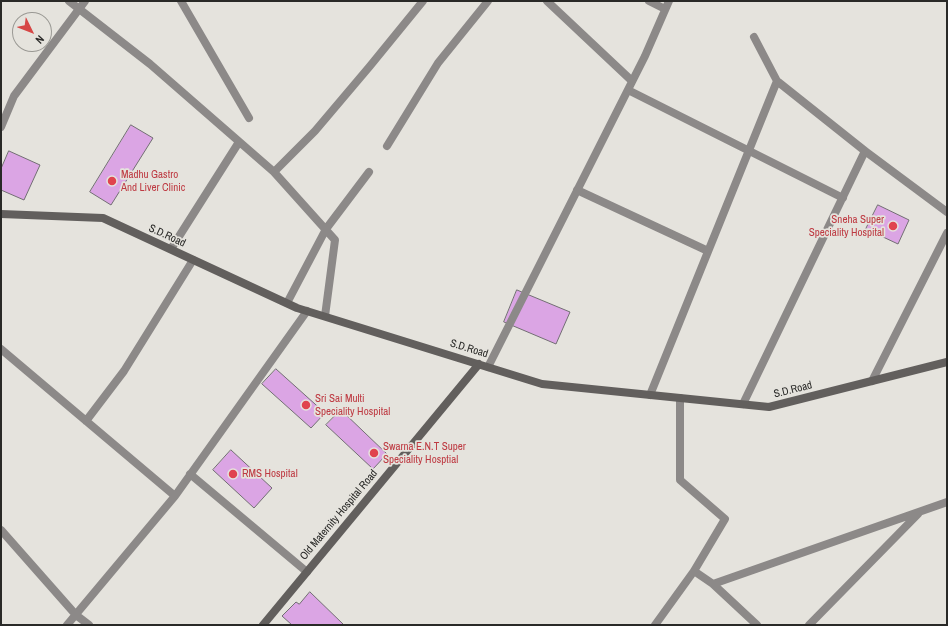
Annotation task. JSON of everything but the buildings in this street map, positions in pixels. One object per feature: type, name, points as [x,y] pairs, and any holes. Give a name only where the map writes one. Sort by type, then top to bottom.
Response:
[{"type":"street","points":[[69,1],[150,64],[274,172],[335,240],[325,316]]},
{"type":"street","points":[[1,127],[14,96],[85,1]]},
{"type":"street","points":[[181,1],[249,118]]},
{"type":"street","points":[[274,172],[315,131],[423,1]]},
{"type":"street","points":[[387,146],[438,63],[488,1]]},
{"type":"street","points":[[547,1],[632,82]]},
{"type":"street","points":[[649,1],[665,9]]},
{"type":"street","points":[[488,367],[632,82],[669,1]]},
{"type":"street","points":[[754,37],[777,81],[947,212]]},
{"type":"street","points":[[650,395],[777,81]]},
{"type":"street","points":[[628,90],[843,198]]},
{"type":"street","points":[[170,249],[239,142]]},
{"type":"street","points":[[743,404],[866,151]]},
{"type":"street","points":[[287,303],[326,229],[370,172]]},
{"type":"street","points":[[577,190],[708,251]]},
{"type":"street","name":"S.D.Road","points":[[1,214],[103,218],[307,311],[542,384],[769,407],[947,362]]},
{"type":"street","points":[[872,381],[947,233]]},
{"type":"street","points":[[86,421],[124,371],[193,260]]},
{"type":"street","points":[[67,625],[175,496],[307,311]]},
{"type":"street","points":[[1,349],[175,496]]},
{"type":"street","name":"Old Maternity Hospital Road","points":[[263,625],[479,364]]},
{"type":"street","points":[[654,625],[694,571],[725,519],[680,480],[680,398]]},
{"type":"street","points":[[190,474],[307,572]]},
{"type":"street","points":[[713,584],[947,502]]},
{"type":"street","points":[[809,625],[920,512]]},
{"type":"street","points":[[1,530],[76,616],[89,625]]},
{"type":"street","points":[[694,571],[713,584],[757,625]]},
{"type":"place","name":"Madhu Gastro And Liver Clinic","points":[[112,181]]},
{"type":"place","name":"Sneha Super Speciality Hospital","points":[[893,226]]},
{"type":"place","name":"Sri Sai Multi Speciality Hospital","points":[[306,405]]},
{"type":"place","name":"Swarna E.N.T Super Speciality Hosptial","points":[[374,453]]},
{"type":"place","name":"RMS Hospital","points":[[233,474]]}]
